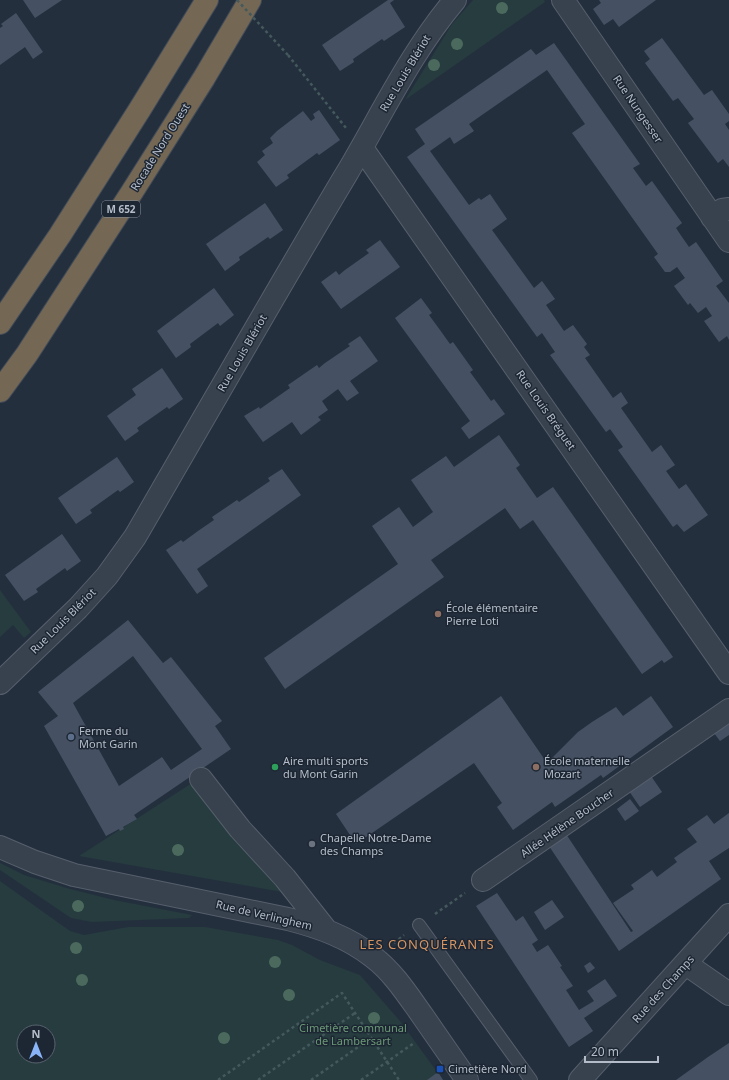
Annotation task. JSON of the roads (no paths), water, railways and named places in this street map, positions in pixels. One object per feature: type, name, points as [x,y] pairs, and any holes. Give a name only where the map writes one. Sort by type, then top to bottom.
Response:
[{"type":"highway","points":[[0,323],[60,235],[207,0]]},
{"type":"highway","name":"Rocade Nord Ouest","points":[[0,391],[27,354],[132,192],[204,78],[250,0]]},
{"type":"street","name":"Rue Louis Blériot","points":[[0,683],[78,608],[107,576],[135,537],[410,63],[441,17],[455,0]]},
{"type":"street","name":"Rue Nungesser","points":[[563,0],[721,213],[729,241]]},
{"type":"street","name":"Rue Louis Bréguet","points":[[362,148],[729,673]]},
{"type":"street","name":"Allée Hélène Boucher","points":[[484,880],[729,710]]},
{"type":"street","points":[[201,779],[240,829],[286,878],[326,930]]},
{"type":"street","name":"Rue de Verlinghem","points":[[0,847],[35,862],[74,875],[288,919],[326,930],[349,941],[382,964],[398,983],[467,1080]]},
{"type":"street","name":"Rue des Champs","points":[[580,1080],[729,915]]},
{"type":"street","points":[[686,964],[729,994]]},
{"type":"lane","points":[[420,925],[531,1080]]},
{"type":"place","name":"École élémentaire Pierre Loti","points":[[438,614]]},
{"type":"place","name":"Ferme du Mont Garin","points":[[71,737]]},
{"type":"place","name":"Aire multi sports du Mont Garin","points":[[275,767]]},
{"type":"place","name":"École maternelle Mozart","points":[[536,767]]},
{"type":"place","name":"Chapelle Notre-Dame des Champs","points":[[312,844]]},
{"type":"place","name":"Cimetière Nord","points":[[440,1069]]},
{"type":"district","name":"LES CONQUÉRANTS","points":[[427,944]]},
{"type":"park label","name":"Cimetière communal de Lambersart","points":[[353,1034]]}]
